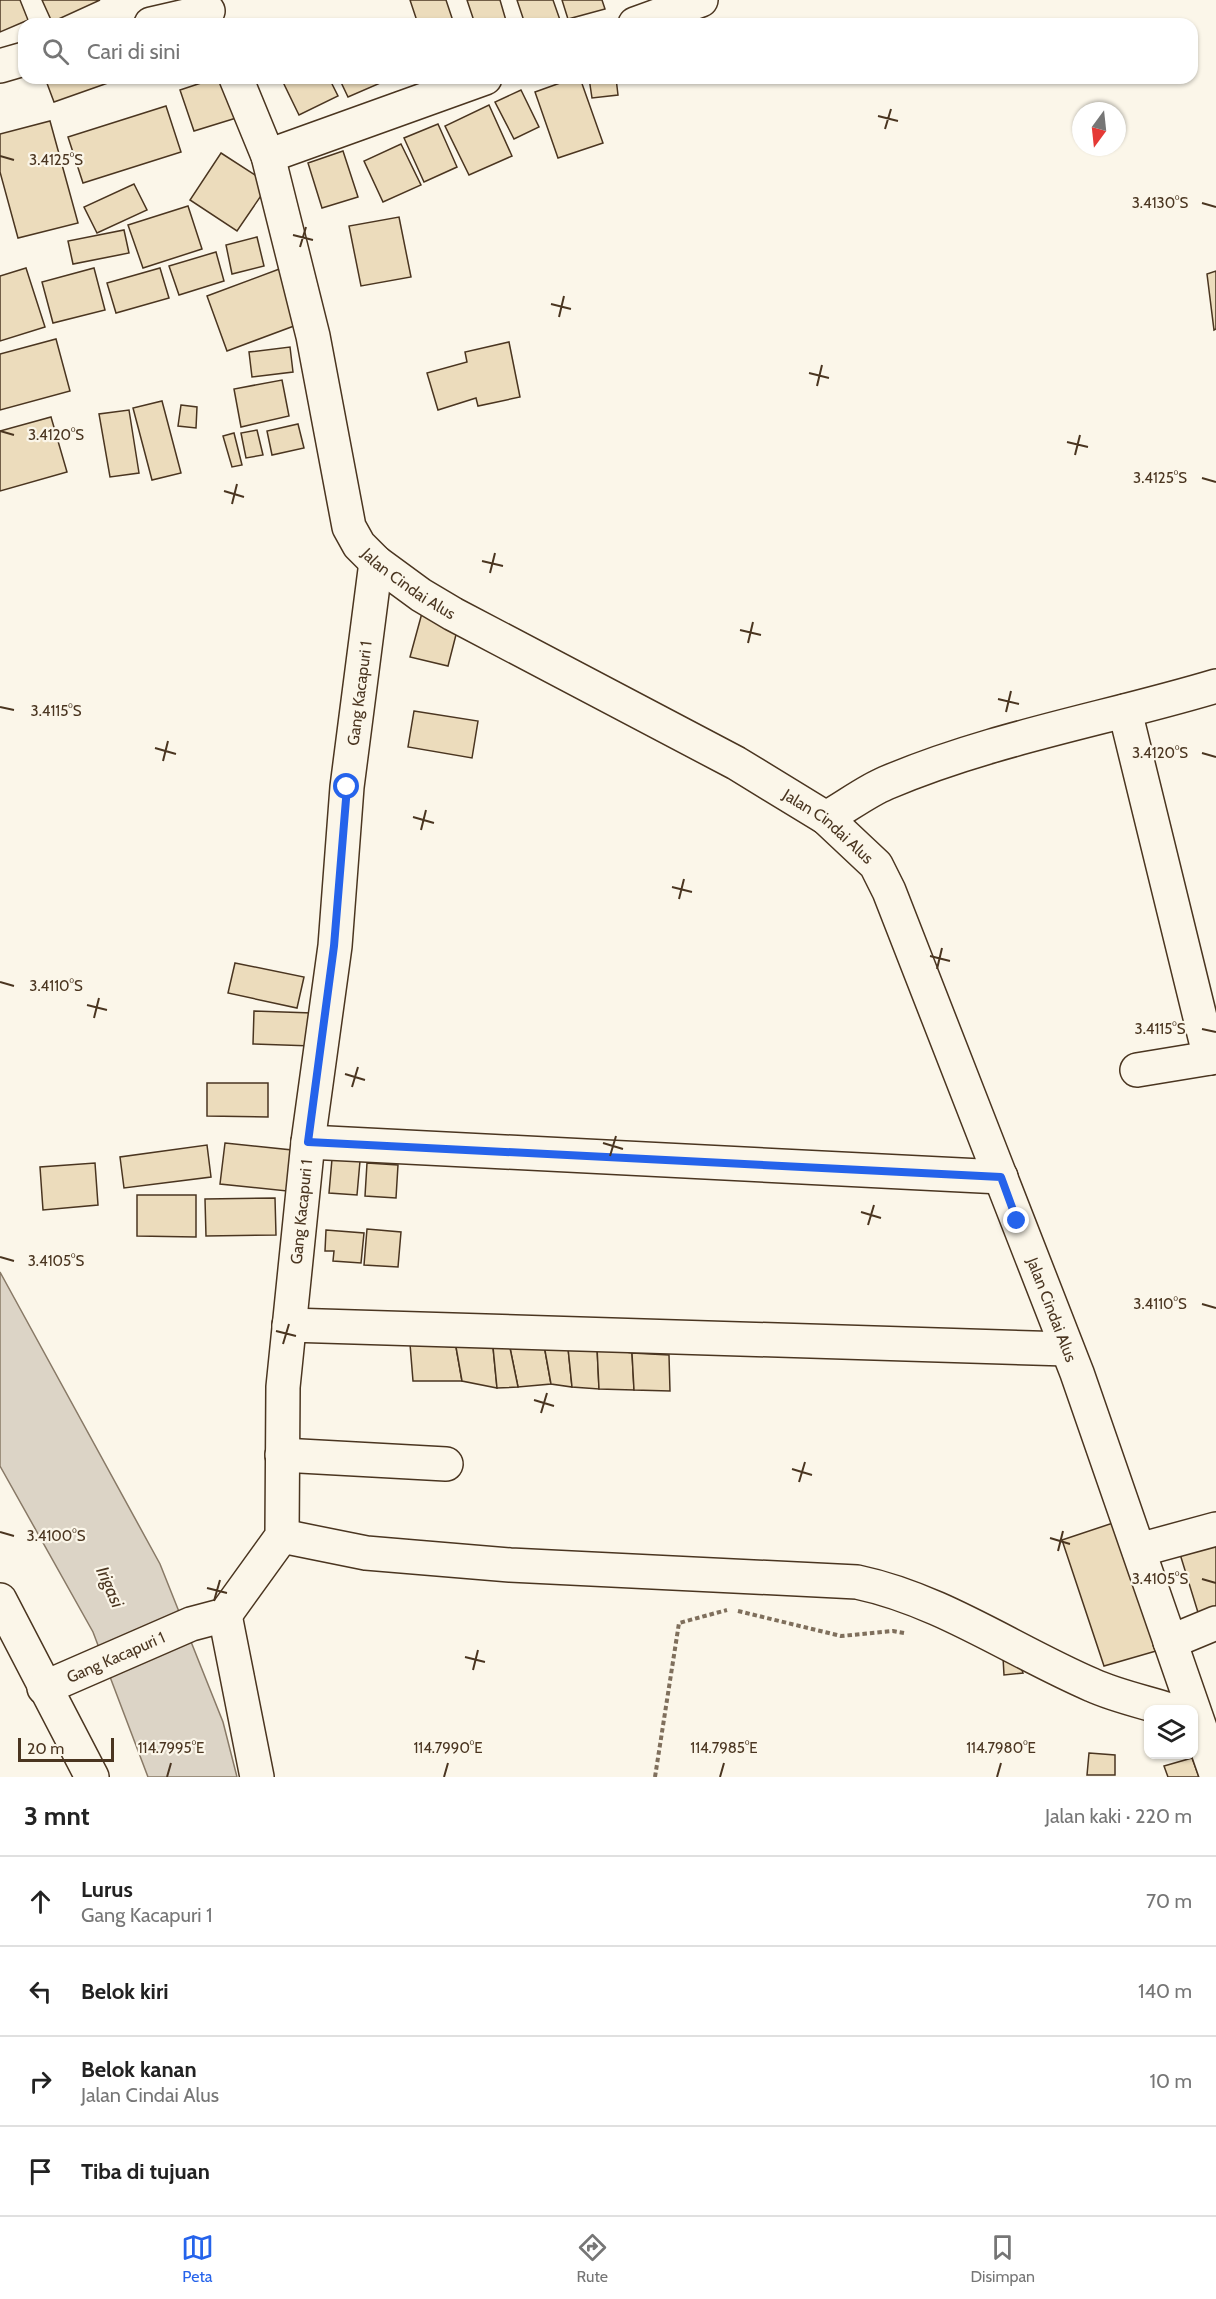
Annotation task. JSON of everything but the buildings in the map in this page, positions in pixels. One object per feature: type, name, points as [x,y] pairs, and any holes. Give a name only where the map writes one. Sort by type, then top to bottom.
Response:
[{"type":"street","points":[[652,18],[701,0]]},
{"type":"street","points":[[180,18],[209,12]]},
{"type":"street","points":[[0,66],[18,60]]},
{"type":"street","name":"Jalan Cindai Alus","points":[[238,84],[268,156],[313,336],[349,527],[360,545],[376,562],[421,595],[453,614],[735,763],[826,818],[876,865],[889,891],[1067,1349],[1139,1550],[1191,1705]]},
{"type":"street","points":[[268,156],[468,84]]},
{"type":"street","name":"Gang Kacapuri 1","points":[[282,1536],[283,1388],[308,1142],[334,946],[347,787],[376,562]]},
{"type":"street","points":[[826,818],[884,784],[952,759],[1031,734],[1216,686]]},
{"type":"street","points":[[1125,711],[1213,1057],[1137,1070]]},
{"type":"street","points":[[308,1142],[1001,1177]]},
{"type":"street","points":[[290,1325],[1067,1349]]},
{"type":"street","points":[[282,1455],[446,1464]]},
{"type":"street","points":[[1139,1550],[1216,1529]]},
{"type":"street","points":[[256,1777],[225,1614],[282,1536],[366,1553],[510,1565],[857,1582],[888,1589],[942,1610],[1093,1686],[1145,1705]]},
{"type":"street","points":[[0,1600],[58,1681],[92,1777]]},
{"type":"street","name":"Gang Kacapuri 1","points":[[58,1681],[191,1624],[225,1614]]},
{"type":"street","points":[[1170,1642],[1216,1623]]},
{"type":"street","name":"Jalan Cindai Alus","points":[[1198,1727],[1216,1774]]},
{"type":"path","points":[[655,1777],[679,1623],[730,1610],[841,1636],[893,1631],[905,1633]]},
{"type":"water","name":"Irigasi","points":[[0,1272],[160,1564],[223,1722],[237,1777],[148,1777],[93,1632],[0,1466]]},
{"type":"route","points":[[347,787],[334,946],[308,1142],[1001,1177],[1017,1221]]}]
